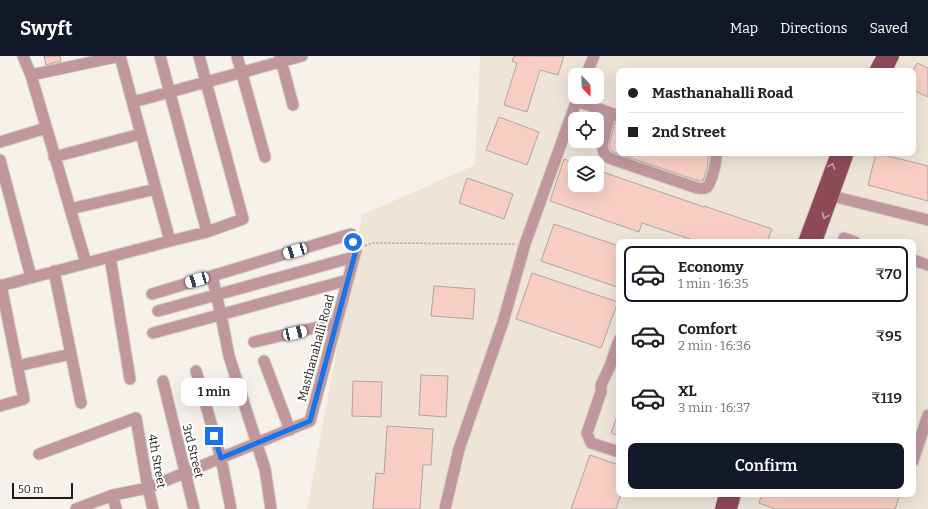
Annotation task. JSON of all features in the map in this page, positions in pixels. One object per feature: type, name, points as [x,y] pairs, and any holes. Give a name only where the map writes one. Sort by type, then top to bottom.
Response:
[{"type":"main road","points":[[877,68],[883,56]]},
{"type":"main road","points":[[888,68],[894,56]]},
{"type":"main road","points":[[817,239],[836,156]]},
{"type":"main road","points":[[806,239],[847,156]]},
{"type":"main road","points":[[721,509],[724,497]]},
{"type":"main road","points":[[731,509],[734,497]]},
{"type":"street","points":[[23,56],[31,75],[86,263]]},
{"type":"street","points":[[31,75],[120,56],[170,241]]},
{"type":"street","points":[[160,56],[207,232]]},
{"type":"street","points":[[0,406],[24,399],[0,285],[207,232],[243,219],[199,56]]},
{"type":"street","points":[[237,56],[265,157]]},
{"type":"street","points":[[133,102],[242,72],[280,59],[302,56]]},
{"type":"street","points":[[589,68],[594,56]]},
{"type":"street","points":[[280,59],[293,104]]},
{"type":"street","points":[[445,509],[459,449],[503,322],[525,244],[576,104]]},
{"type":"street","points":[[590,104],[615,114],[602,146],[604,153],[609,158],[703,189],[708,186],[717,160],[716,156]]},
{"type":"street","points":[[0,142],[46,128]]},
{"type":"street","points":[[54,157],[141,134]]},
{"type":"street","points":[[0,160],[31,278]]},
{"type":"street","points":[[70,209],[156,189]]},
{"type":"street","points":[[828,194],[928,220]]},
{"type":"street","points":[[152,294],[351,234],[355,254],[158,311]]},
{"type":"street","name":"Masthanahalli Road","points":[[76,509],[113,495],[148,488],[310,421],[355,254]]},
{"type":"street","points":[[110,257],[130,379]]},
{"type":"street","points":[[916,261],[928,265]]},
{"type":"street","points":[[54,271],[81,402]]},
{"type":"street","points":[[212,276],[228,356],[265,469],[271,509]]},
{"type":"street","points":[[153,333],[348,280]]},
{"type":"street","points":[[254,342],[336,324]]},
{"type":"street","points":[[616,349],[602,385],[587,433],[591,442],[616,451]]},
{"type":"street","points":[[17,366],[71,354]]},
{"type":"street","points":[[264,361],[290,430]]},
{"type":"street","points":[[196,370],[221,458],[231,509]]},
{"type":"street","name":"3rd Street","points":[[163,380],[194,509]]},
{"type":"street","points":[[916,451],[928,415]]},
{"type":"street","name":"4th Street","points":[[39,454],[136,418],[153,509]]},
{"type":"street","points":[[113,495],[116,509]]},
{"type":"path","points":[[355,254],[372,243],[525,244]]},
{"type":"shaded area","points":[[480,56],[928,56],[928,509],[307,509],[362,215],[475,165]]},
{"type":"building","points":[[44,56],[60,56],[61,61],[46,65]]},
{"type":"building","points":[[514,56],[564,56],[558,75],[540,70],[527,112],[504,105],[517,63],[512,61]]},
{"type":"building","points":[[917,63],[928,68],[928,97],[916,91],[916,68],[914,68]]},
{"type":"building","points":[[499,117],[539,132],[527,165],[486,150]]},
{"type":"building","points":[[616,122],[616,153],[613,152],[609,146]]},
{"type":"building","points":[[625,156],[709,156],[707,169],[703,181],[699,181]]},
{"type":"building","points":[[875,156],[888,156],[928,166],[928,201],[868,185]]},
{"type":"building","points":[[564,159],[568,160],[568,192],[604,192],[604,172],[772,229],[768,239],[690,239],[642,223],[639,232],[550,201]]},
{"type":"building","points":[[467,178],[513,194],[504,219],[459,203]]},
{"type":"building","points":[[554,224],[616,245],[616,287],[541,261]]},
{"type":"building","points":[[532,273],[616,301],[616,307],[601,348],[516,319]]},
{"type":"building","points":[[434,286],[475,289],[473,319],[431,316]]},
{"type":"building","points":[[421,375],[448,376],[446,417],[419,415]]},
{"type":"building","points":[[353,381],[382,382],[381,417],[352,416]]},
{"type":"building","points":[[616,419],[616,435],[611,433]]},
{"type":"building","points":[[387,426],[433,429],[431,465],[423,465],[420,509],[373,509],[376,473],[384,474]]},
{"type":"building","points":[[590,455],[616,464],[616,497],[620,497],[616,509],[571,509]]},
{"type":"building","points":[[761,497],[899,497],[895,509],[775,509],[759,503]]},
{"type":"route","points":[[214,436],[221,458],[310,421],[356,250],[353,242]]}]
